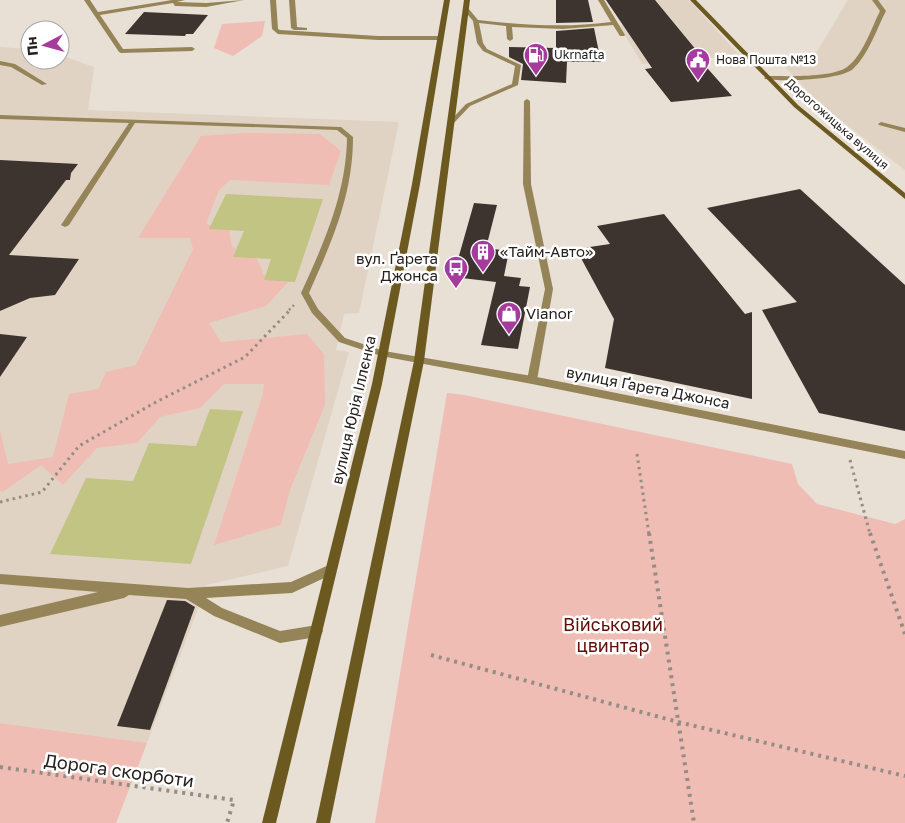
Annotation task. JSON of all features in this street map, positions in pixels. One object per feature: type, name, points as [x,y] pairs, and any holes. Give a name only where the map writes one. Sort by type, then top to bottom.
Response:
[{"type":"main road","name":"вулиця Юрія Іллєнка","points":[[269,823],[384,354],[447,0]]},
{"type":"main road","points":[[323,823],[419,361],[467,0]]},
{"type":"main road","name":"Дорогожицька вулиця","points":[[693,0],[796,106],[905,197]]},
{"type":"street","points":[[87,0],[121,51],[192,49]]},
{"type":"street","points":[[97,14],[182,0]]},
{"type":"street","points":[[162,3],[206,5],[241,0]]},
{"type":"street","points":[[273,0],[275,29],[278,32],[378,38],[440,38]]},
{"type":"street","points":[[292,0],[294,28],[395,33],[413,38]]},
{"type":"street","points":[[601,0],[622,35]]},
{"type":"street","points":[[767,78],[828,76],[841,74],[850,69],[883,11],[875,0]]},
{"type":"street","points":[[450,124],[468,106],[515,85],[518,65],[485,50],[480,43],[476,21],[466,9]]},
{"type":"street","points":[[476,21],[509,25],[584,28],[615,23]]},
{"type":"street","points":[[509,25],[510,39]]},
{"type":"street","points":[[0,62],[6,56]]},
{"type":"street","points":[[0,62],[14,65],[44,84]]},
{"type":"street","points":[[527,101],[526,184],[548,289],[532,380]]},
{"type":"street","points":[[0,116],[339,128],[350,137],[351,156],[338,215],[305,293]]},
{"type":"street","points":[[65,224],[133,122]]},
{"type":"street","points":[[881,124],[905,130]]},
{"type":"street","name":"вулиця Ґарета Джонса","points":[[305,293],[316,312],[342,340],[384,354],[532,380],[905,455]]},
{"type":"street","points":[[0,579],[188,594],[292,587],[331,569]]},
{"type":"street","points":[[0,621],[135,590]]},
{"type":"street","points":[[188,594],[218,612],[280,637],[317,631]]},
{"type":"path","points":[[0,502],[42,492],[78,446],[156,402],[245,357],[305,293]]},
{"type":"path","points":[[637,454],[694,823]]},
{"type":"path","points":[[850,459],[864,517],[905,634]]},
{"type":"path","points":[[431,655],[678,722],[905,776]]},
{"type":"path","name":"Дорога скорботи","points":[[0,767],[234,800],[227,823]]},
{"type":"shaded area","points":[[612,0],[689,0],[739,55],[642,64],[619,25],[626,24]]},
{"type":"shaded area","points":[[848,0],[905,0],[905,170],[820,104],[782,64],[810,63]]},
{"type":"shaded area","points":[[0,47],[20,48],[20,70],[70,70],[70,59],[94,67],[88,110],[399,122],[359,313],[344,314],[336,350],[349,352],[288,566],[207,585],[147,743],[0,723]]},
{"type":"shaded area","points":[[226,194],[323,199],[295,282],[264,280],[271,259],[233,257],[244,231],[209,229]]},
{"type":"shaded area","points":[[210,409],[243,411],[191,564],[50,554],[86,478],[133,481],[149,443],[196,446]]},
{"type":"green space","points":[[265,21],[262,36],[233,56],[214,48],[222,24]]},
{"type":"green space","points":[[247,133],[320,134],[341,151],[329,185],[230,180],[219,190],[206,224],[229,229],[232,247],[256,257],[264,275],[289,281],[266,306],[209,323],[221,342],[307,334],[324,354],[325,405],[290,490],[281,525],[214,545],[263,394],[264,384],[224,384],[200,408],[160,417],[137,443],[97,448],[63,485],[41,465],[3,492],[0,491],[0,430],[8,464],[53,457],[69,394],[98,389],[106,372],[136,365],[193,249],[190,238],[138,238],[201,136]]},
{"type":"green space","name":"Військовий цвинтар","points":[[447,393],[792,464],[798,484],[817,504],[895,524],[905,519],[905,823],[375,823]]},
{"type":"green space","points":[[0,723],[147,743],[116,823],[0,823]]},
{"type":"building","points":[[556,0],[588,0],[593,22],[556,23]]},
{"type":"building","points":[[606,0],[655,0],[697,51],[693,52],[732,96],[671,102],[645,69],[652,68]]},
{"type":"building","points":[[144,12],[208,15],[193,34],[186,34],[185,36],[125,34]]},
{"type":"building","points":[[594,28],[601,62],[567,62],[566,83],[521,80],[523,64],[509,57],[509,47],[556,48],[556,31]]},
{"type":"building","points":[[0,160],[78,164],[71,173],[70,180],[66,180],[9,255],[79,259],[55,295],[30,298],[0,311]]},
{"type":"building","points":[[800,189],[905,285],[905,431],[819,413],[762,310],[797,302],[707,208]]},
{"type":"building","name":"«Тайм-Авто»","points":[[474,203],[497,205],[486,248],[509,251],[504,276],[521,278],[519,286],[530,287],[518,349],[481,345],[496,282],[453,277]]},
{"type":"building","points":[[664,214],[745,314],[752,312],[752,399],[605,368],[614,319],[576,249],[610,244],[597,226]]},
{"type":"building","points":[[0,334],[27,337],[0,377]]},
{"type":"building","points":[[167,600],[185,601],[195,607],[150,730],[117,726]]},
{"type":"place","name":"Ukrnafta","points":[[536,76]]},
{"type":"place","name":"Нова Пошта №13","points":[[698,81]]},
{"type":"place","name":"«Тайм-Авто»","points":[[483,273]]},
{"type":"place","name":"вул. Ґарета Джонса","points":[[456,289]]},
{"type":"place","name":"Vianor","points":[[509,335]]}]
